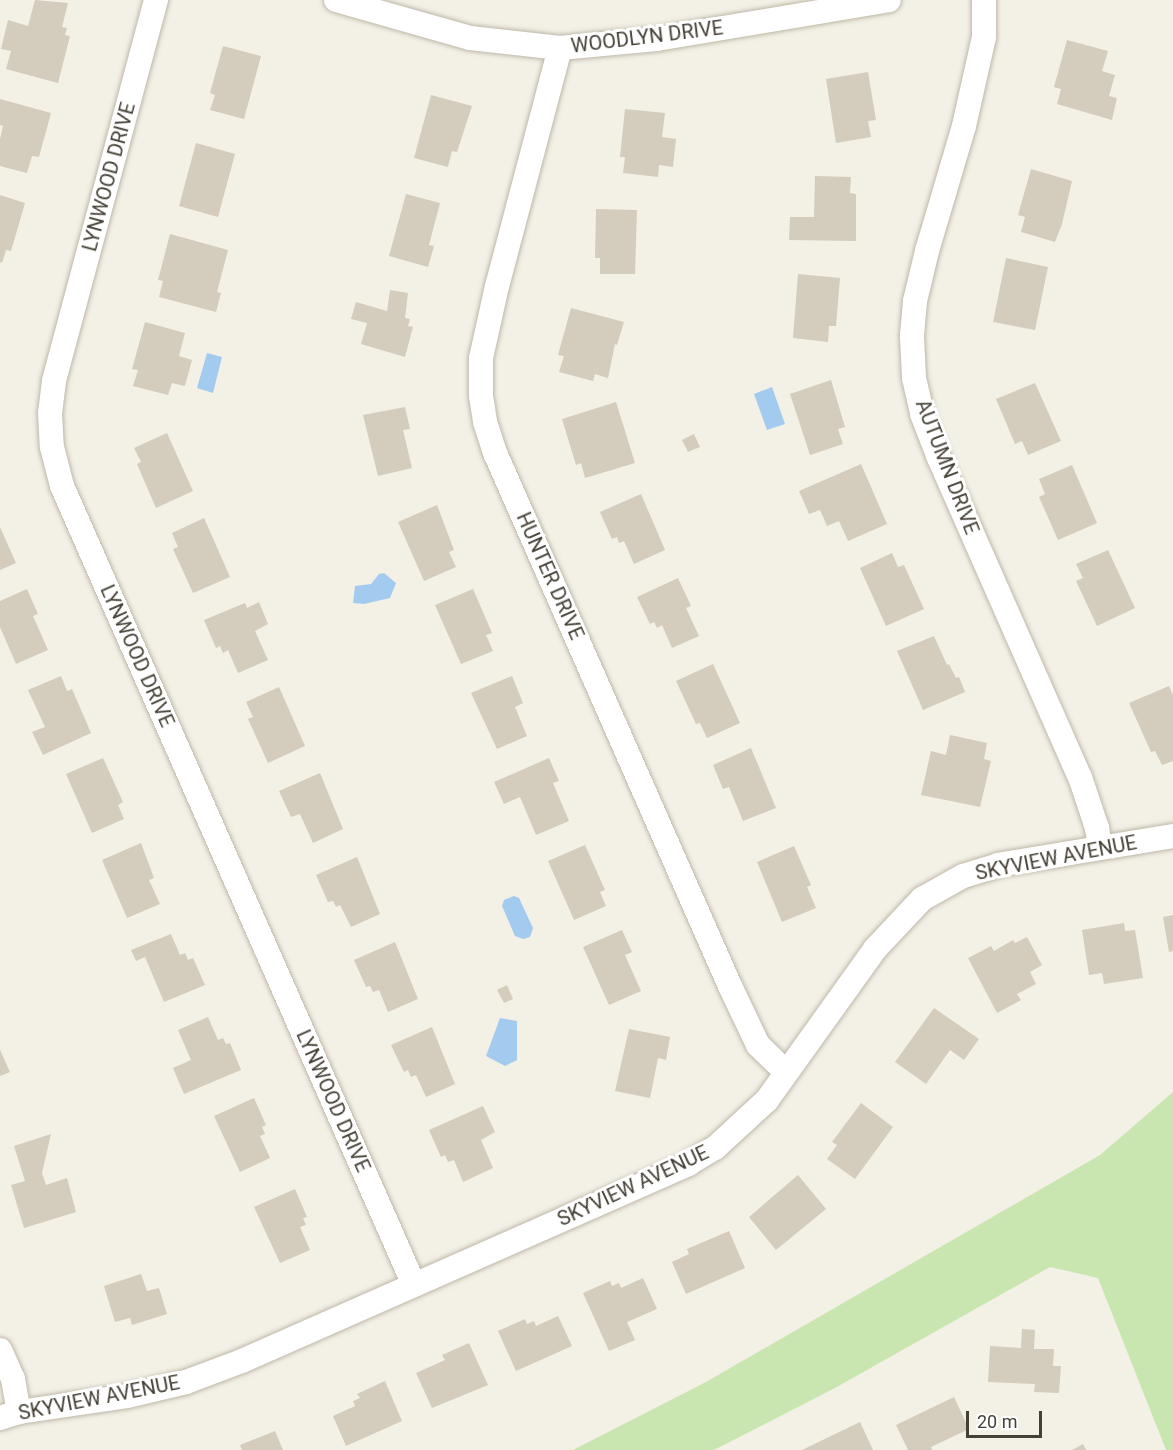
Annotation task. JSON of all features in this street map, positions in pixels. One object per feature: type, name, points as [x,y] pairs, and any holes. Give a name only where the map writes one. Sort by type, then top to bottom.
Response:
[{"type":"street","name":"LYNWOOD DRIVE","points":[[156,0],[54,381],[50,413],[52,447],[62,486],[414,1285]]},
{"type":"street","name":"WOODLYN DRIVE","points":[[336,0],[470,38],[560,48],[657,39],[889,0]]},
{"type":"street","name":"AUTUMN DRIVE","points":[[984,0],[984,37],[964,126],[927,251],[915,302],[912,337],[914,378],[922,414],[939,458],[1080,777],[1097,828],[1100,847]]},
{"type":"street","name":"HUNTER DRIVE","points":[[560,48],[497,286],[481,358],[481,396],[485,422],[496,455],[730,986],[758,1045],[786,1072]]},
{"type":"street","name":"SKYVIEW AVENUE","points":[[10,1415],[127,1396],[186,1382],[414,1285],[688,1164],[715,1148],[749,1120],[768,1100],[875,949],[922,900],[963,876],[998,865],[1173,836]]},
{"type":"street","points":[[0,1350],[13,1379],[10,1415]]},
{"type":"green space","points":[[1173,1092],[1173,1450],[1166,1450],[1098,1278],[1050,1267],[835,1388],[714,1450],[573,1450],[706,1382],[1100,1155]]},
{"type":"water","points":[[207,353],[222,357],[213,393],[197,388]]},
{"type":"water","points":[[772,387],[785,424],[767,430],[754,394]]},
{"type":"water","points":[[384,573],[396,583],[390,598],[364,604],[353,603],[355,586],[371,584],[379,574]]},
{"type":"water","points":[[514,896],[519,898],[533,928],[530,937],[523,939],[515,936],[502,906],[504,900]]},
{"type":"water","points":[[500,1018],[517,1021],[517,1060],[505,1066],[486,1056]]},
{"type":"building","points":[[35,0],[68,3],[62,27],[67,28],[65,35],[70,36],[58,83],[6,69],[11,51],[1,49],[8,20],[28,26]]},
{"type":"building","points":[[1067,40],[1108,51],[1102,71],[1115,75],[1109,96],[1117,98],[1112,120],[1057,104],[1061,89],[1054,87]]},
{"type":"building","points":[[223,46],[261,56],[244,119],[210,110],[215,95],[210,93]]},
{"type":"building","points":[[868,72],[876,120],[868,121],[871,137],[836,143],[826,79]]},
{"type":"building","points":[[431,95],[472,106],[457,152],[452,151],[448,167],[414,158]]},
{"type":"building","points":[[0,99],[51,113],[39,157],[32,156],[27,173],[0,166],[0,139],[3,126],[0,125]]},
{"type":"building","points":[[625,109],[665,113],[662,137],[676,139],[673,167],[659,165],[658,177],[623,173],[625,157],[620,157]]},
{"type":"building","points":[[196,143],[235,154],[218,217],[179,206]]},
{"type":"building","points":[[1031,169],[1072,181],[1062,224],[1055,242],[1021,232],[1025,217],[1018,215]]},
{"type":"building","points":[[815,176],[851,177],[850,193],[856,194],[856,241],[789,240],[790,217],[814,217]]},
{"type":"building","points":[[406,194],[440,203],[429,245],[434,246],[428,267],[389,256]]},
{"type":"building","points":[[0,195],[25,203],[11,251],[6,250],[2,263],[0,262]]},
{"type":"building","points":[[596,209],[637,210],[635,274],[600,274],[600,258],[595,258]]},
{"type":"building","points":[[170,234],[228,250],[217,292],[221,293],[216,312],[159,297],[163,281],[158,280]]},
{"type":"building","points":[[1006,258],[1048,267],[1035,330],[993,322]]},
{"type":"building","points":[[798,274],[840,278],[836,326],[829,326],[828,342],[793,338]]},
{"type":"building","points":[[390,290],[408,293],[405,318],[410,319],[408,326],[413,327],[405,357],[361,344],[367,323],[351,319],[356,302],[387,311]]},
{"type":"building","points":[[571,308],[624,322],[617,345],[615,344],[608,378],[595,374],[593,381],[559,372],[564,356],[558,355]]},
{"type":"building","points":[[145,322],[185,333],[179,356],[192,360],[185,386],[172,383],[168,395],[133,386],[138,370],[132,369]]},
{"type":"building","points":[[831,380],[845,427],[838,429],[843,444],[810,455],[790,394]]},
{"type":"building","points":[[1035,383],[1061,441],[1028,455],[1022,441],[1015,444],[996,399]]},
{"type":"building","points":[[616,402],[635,463],[585,478],[581,463],[576,465],[562,419]]},
{"type":"building","points":[[405,407],[410,429],[403,430],[412,468],[378,476],[363,415]]},
{"type":"building","points":[[167,433],[193,491],[156,508],[137,464],[141,462],[134,448]]},
{"type":"building","points":[[694,434],[700,447],[688,452],[682,440]]},
{"type":"building","points":[[861,464],[887,524],[848,541],[839,521],[827,526],[820,510],[809,514],[799,491]]},
{"type":"building","points":[[1072,465],[1097,523],[1058,540],[1039,497],[1045,494],[1039,479]]},
{"type":"building","points":[[641,494],[665,550],[634,564],[624,541],[619,543],[617,537],[612,539],[600,512]]},
{"type":"building","points":[[437,505],[454,550],[449,552],[456,567],[424,581],[398,522]]},
{"type":"building","points":[[204,518],[230,577],[193,593],[173,549],[178,547],[172,533]]},
{"type":"building","points":[[0,527],[16,563],[0,570]]},
{"type":"building","points":[[1108,550],[1135,608],[1097,626],[1076,581],[1083,578],[1076,564]]},
{"type":"building","points":[[892,553],[898,567],[904,565],[924,609],[886,626],[860,568]]},
{"type":"building","points":[[678,578],[691,606],[686,608],[699,636],[672,648],[662,625],[657,628],[654,622],[650,624],[637,597]]},
{"type":"building","points":[[27,589],[38,614],[33,616],[48,650],[16,664],[0,627],[0,601]]},
{"type":"building","points":[[473,589],[492,633],[486,635],[493,651],[461,664],[435,605]]},
{"type":"building","points":[[259,602],[268,624],[255,631],[268,660],[238,673],[228,650],[223,653],[220,646],[216,648],[204,620],[245,603],[247,608]]},
{"type":"building","points":[[934,636],[947,665],[949,664],[956,678],[959,677],[965,692],[923,710],[897,651]]},
{"type":"building","points":[[713,664],[740,723],[707,738],[700,723],[696,724],[676,681]]},
{"type":"building","points":[[61,676],[67,691],[72,689],[91,733],[43,755],[32,732],[45,727],[28,690]]},
{"type":"building","points":[[512,676],[523,703],[515,707],[527,736],[497,749],[471,693]]},
{"type":"building","points":[[1169,686],[1173,695],[1173,761],[1162,765],[1155,751],[1151,752],[1129,703]]},
{"type":"building","points":[[279,687],[305,746],[268,763],[248,719],[253,717],[246,702]]},
{"type":"building","points":[[950,735],[987,743],[984,759],[991,761],[980,807],[921,795],[931,751],[946,755]]},
{"type":"building","points":[[751,748],[776,808],[743,821],[729,787],[723,789],[713,765]]},
{"type":"building","points":[[103,758],[123,802],[118,805],[124,819],[92,833],[66,774]]},
{"type":"building","points":[[549,758],[559,781],[553,783],[569,821],[536,835],[520,797],[504,804],[494,782]]},
{"type":"building","points":[[320,773],[343,829],[313,843],[300,814],[291,817],[279,791]]},
{"type":"building","points":[[141,843],[154,878],[149,880],[160,904],[127,918],[102,860]]},
{"type":"building","points":[[585,845],[605,890],[600,892],[606,906],[574,920],[548,861]]},
{"type":"building","points":[[794,846],[811,885],[807,887],[816,908],[782,922],[757,862]]},
{"type":"building","points":[[357,857],[380,914],[351,927],[340,905],[336,907],[333,901],[328,902],[316,875]]},
{"type":"building","points":[[1173,915],[1173,951],[1169,952],[1163,917]]},
{"type":"building","points":[[1124,923],[1125,931],[1135,930],[1143,978],[1104,984],[1102,973],[1089,975],[1082,930]]},
{"type":"building","points":[[622,930],[632,952],[625,955],[641,991],[609,1005],[583,947]]},
{"type":"building","points":[[171,934],[180,955],[185,953],[188,960],[193,958],[205,985],[164,1002],[145,957],[136,961],[131,950]]},
{"type":"building","points":[[1027,937],[1042,965],[1030,972],[1036,984],[1017,994],[1021,1000],[997,1013],[968,958],[991,946],[994,951],[1013,940],[1015,943]]},
{"type":"building","points":[[395,942],[418,999],[388,1012],[379,990],[373,992],[370,986],[366,987],[354,960]]},
{"type":"building","points":[[507,985],[513,999],[504,1003],[497,990]]},
{"type":"building","points":[[934,1008],[979,1039],[964,1060],[950,1050],[926,1084],[895,1062]]},
{"type":"building","points":[[208,1017],[218,1040],[223,1038],[226,1044],[230,1043],[241,1070],[184,1094],[173,1068],[191,1060],[178,1030]]},
{"type":"building","points":[[432,1027],[455,1084],[426,1097],[416,1075],[411,1077],[408,1070],[404,1072],[391,1045]]},
{"type":"building","points":[[629,1029],[670,1037],[666,1060],[658,1058],[650,1098],[615,1091]]},
{"type":"building","points":[[0,1050],[10,1072],[0,1076]]},
{"type":"building","points":[[254,1098],[266,1125],[262,1127],[265,1134],[260,1136],[270,1158],[240,1172],[214,1116]]},
{"type":"building","points":[[861,1103],[893,1127],[855,1179],[827,1159],[837,1145],[832,1142]]},
{"type":"building","points":[[483,1106],[495,1132],[481,1140],[493,1168],[463,1182],[454,1160],[448,1162],[445,1155],[441,1157],[429,1130]]},
{"type":"building","points":[[51,1134],[42,1173],[46,1185],[67,1178],[76,1212],[24,1228],[11,1185],[25,1181],[14,1146]]},
{"type":"building","points":[[798,1175],[826,1209],[776,1250],[749,1217]]},
{"type":"building","points":[[295,1189],[307,1217],[303,1218],[306,1225],[300,1227],[310,1250],[280,1263],[254,1207]]},
{"type":"building","points":[[729,1231],[745,1268],[686,1294],[672,1262],[689,1254],[687,1249]]},
{"type":"building","points":[[141,1274],[147,1291],[159,1288],[167,1314],[132,1325],[130,1318],[115,1322],[104,1286]]},
{"type":"building","points":[[643,1278],[657,1309],[627,1322],[635,1340],[609,1351],[583,1293],[610,1281],[612,1286],[619,1283],[621,1288]]},
{"type":"building","points":[[558,1316],[572,1346],[516,1371],[498,1331],[525,1319],[527,1324],[534,1321],[536,1326]]},
{"type":"building","points":[[1022,1329],[1035,1330],[1034,1349],[1054,1349],[1053,1366],[1061,1366],[1059,1393],[1034,1392],[1035,1384],[988,1382],[990,1346],[1021,1348]]},
{"type":"building","points":[[469,1343],[488,1385],[432,1408],[416,1373],[445,1360],[442,1355]]},
{"type":"building","points":[[385,1381],[402,1421],[346,1446],[333,1416],[355,1406],[353,1401],[360,1398],[357,1394]]},
{"type":"building","points":[[954,1397],[969,1429],[931,1447],[932,1450],[908,1450],[896,1425]]},
{"type":"building","points":[[860,1422],[873,1450],[802,1450]]},
{"type":"building","points":[[275,1431],[283,1450],[242,1450],[240,1445]]},
{"type":"building","points":[[1083,1444],[1086,1450],[1072,1450]]}]
